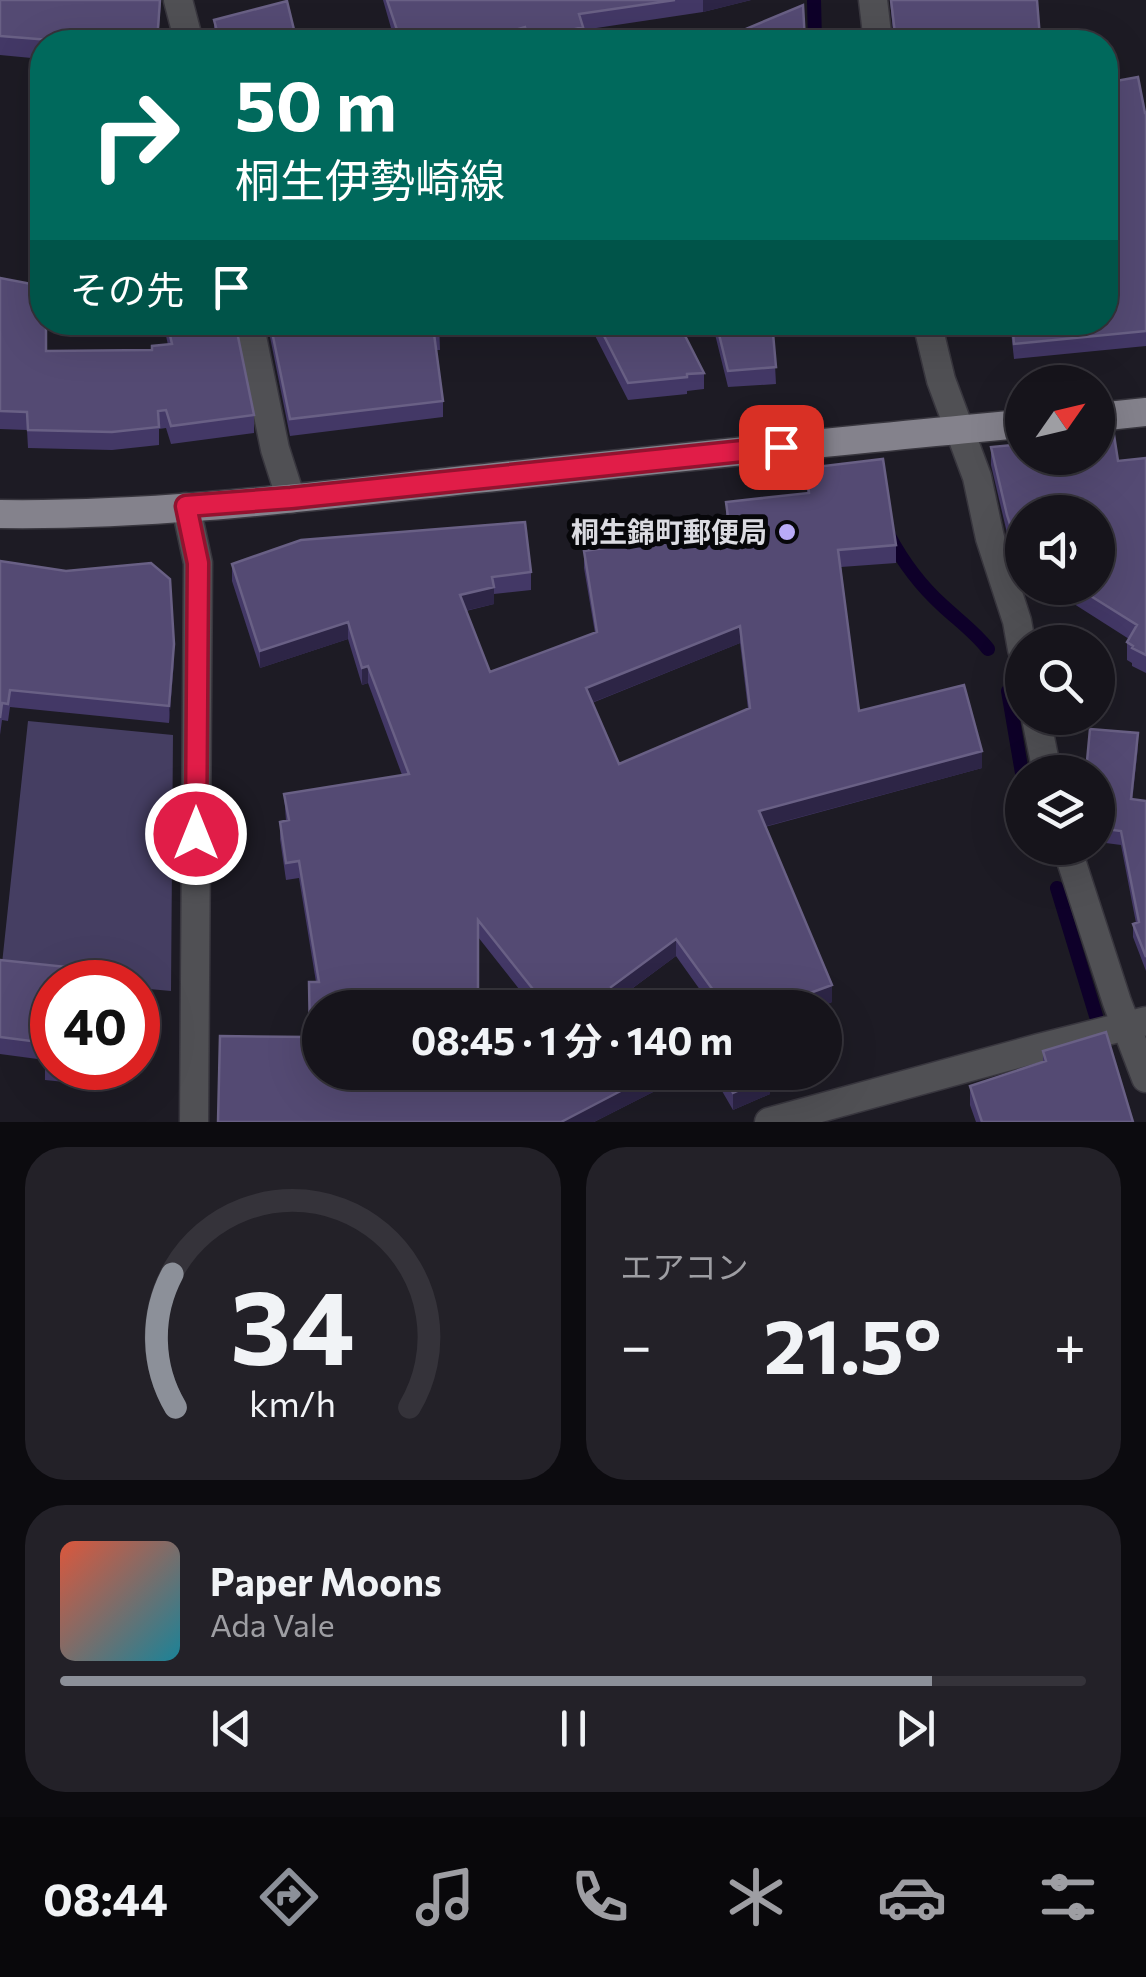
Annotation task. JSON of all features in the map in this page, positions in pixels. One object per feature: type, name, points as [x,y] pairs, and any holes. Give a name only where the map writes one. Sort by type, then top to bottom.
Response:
[{"type":"main road","points":[[1115,415],[1146,412]]},
{"type":"main road","points":[[0,514],[122,513],[1005,426]]},
{"type":"street","points":[[178,0],[186,30]]},
{"type":"street","points":[[874,0],[877,30]]},
{"type":"street","points":[[252,335],[275,450],[291,498]]},
{"type":"street","points":[[930,335],[941,380],[977,477],[990,538],[1018,625]]},
{"type":"street","points":[[186,506],[198,563],[194,1122]]},
{"type":"street","points":[[1074,865],[1136,1024],[1146,1078]]},
{"type":"street","points":[[768,1122],[1136,1024]]},
{"type":"shaded area","points":[[28,721],[173,735],[171,991],[160,990],[160,960],[30,960],[30,976],[1,973]]},
{"type":"building","points":[[0,0],[160,0],[158,30],[30,30],[30,38],[0,36]]},
{"type":"building","points":[[387,0],[675,0],[579,14],[583,27],[571,30],[397,30]]},
{"type":"building","points":[[891,0],[1037,0],[1039,30],[895,30]]},
{"type":"building","points":[[287,1],[294,30],[217,30],[214,20]]},
{"type":"building","points":[[803,5],[804,30],[743,30]]},
{"type":"building","points":[[1138,77],[1146,113],[1146,331],[1118,334],[1118,81]]},
{"type":"building","points":[[0,278],[30,284],[30,335],[46,335],[46,351],[152,350],[152,346],[172,344],[170,335],[238,335],[254,415],[171,426],[166,410],[158,411],[159,427],[112,432],[28,430],[27,412],[0,411]]},
{"type":"building","points":[[273,335],[434,335],[443,401],[290,419]]},
{"type":"building","points":[[604,335],[685,335],[704,373],[687,377],[628,383]]},
{"type":"building","points":[[719,335],[773,335],[776,367],[728,371]]},
{"type":"building","points":[[1013,335],[1105,335],[1014,344]]},
{"type":"building","points":[[1115,442],[1118,461],[1146,458],[1146,655],[1127,642],[1137,625],[1105,605],[1115,605],[1115,495],[1005,495],[1005,506],[991,447],[1005,446],[1005,475],[1115,475]]},
{"type":"building","points":[[883,459],[896,545],[838,550],[859,711],[964,685],[982,751],[759,811],[832,985],[818,990],[713,990],[676,939],[611,987],[613,990],[534,990],[478,920],[478,990],[309,990],[309,982],[319,982],[299,861],[286,863],[280,822],[289,820],[284,794],[409,774],[368,666],[362,668],[348,622],[260,651],[232,564],[301,540],[525,522],[531,572],[492,577],[494,587],[460,595],[490,672],[597,632],[584,551],[659,540],[658,523],[728,517],[726,502],[809,493],[807,468]],"holes":[[[740,626],[750,708],[619,764],[586,688]]]},
{"type":"building","points":[[0,561],[66,571],[151,563],[170,579],[174,644],[169,706],[10,690],[8,704],[2,703],[0,718]]},
{"type":"building","points":[[1138,733],[1131,799],[1146,801],[1146,957],[1133,924],[1139,922],[1121,831],[1115,830],[1115,755],[1088,755],[1089,735]]},
{"type":"building","points":[[0,960],[30,963],[30,1041],[0,1037]]},
{"type":"building","points":[[1106,1032],[1133,1122],[982,1122],[970,1086],[1046,1061],[1043,1051]]},
{"type":"building","points":[[220,1036],[302,1037],[302,1090],[622,1090],[561,1122],[218,1122]]},
{"type":"waterway","points":[[814,0],[815,30]]},
{"type":"waterway","points":[[889,536],[926,589],[988,649]]},
{"type":"waterway","points":[[1016,735],[1019,755]]},
{"type":"waterway","points":[[1057,888],[1096,1016]]},
{"type":"place","name":"桐生錦町郵便局","points":[[787,532]]},
{"type":"route","points":[[196,834],[198,563],[186,506],[781,447]]}]
